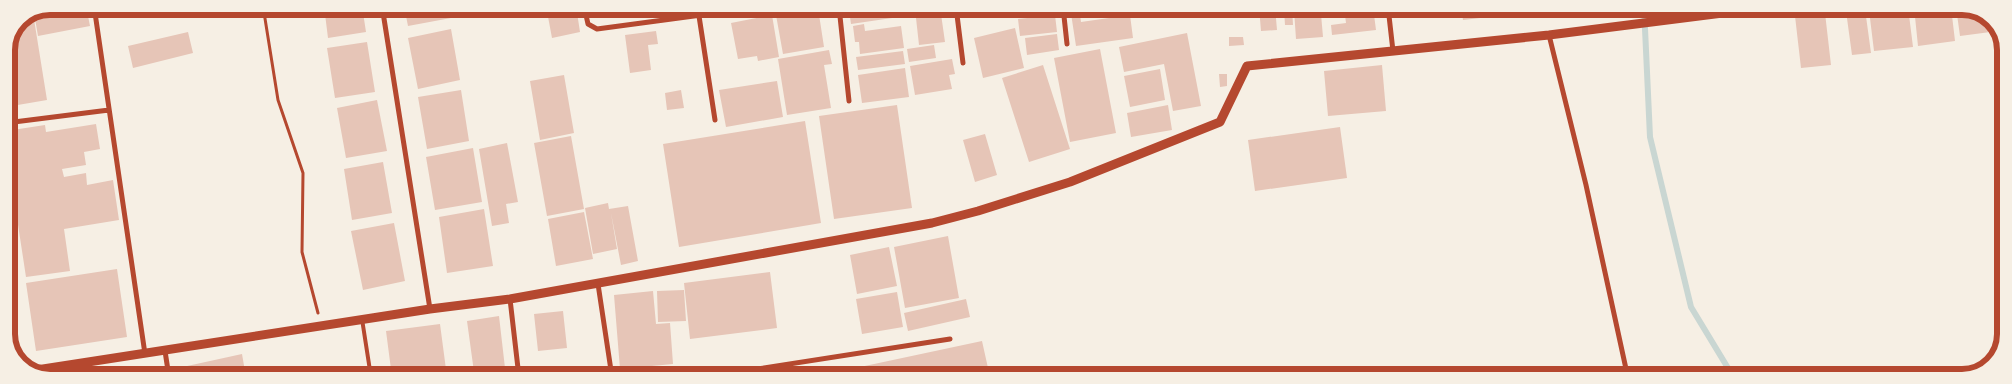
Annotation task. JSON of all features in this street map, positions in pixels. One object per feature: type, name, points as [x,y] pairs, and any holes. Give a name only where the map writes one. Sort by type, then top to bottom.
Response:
[{"type":"street","points":[[95,15],[145,354]]},
{"type":"street","points":[[383,15],[430,309]]},
{"type":"street","points":[[586,15],[588,24],[597,29],[706,15]]},
{"type":"street","points":[[840,15],[849,101]]},
{"type":"street","points":[[957,15],[963,63]]},
{"type":"street","points":[[1064,15],[1067,44]]},
{"type":"street","points":[[1389,15],[1393,51]]},
{"type":"street","points":[[44,368],[430,309],[510,300],[888,232],[978,211],[1070,182],[1220,122],[1247,66],[1550,35],[1705,15]]},
{"type":"street","points":[[699,16],[715,120]]},
{"type":"street","points":[[1550,35],[1586,185],[1626,369]]},
{"type":"street","points":[[15,122],[109,110]]},
{"type":"street","points":[[598,284],[611,369]]},
{"type":"street","points":[[510,300],[518,369]]},
{"type":"street","points":[[757,369],[950,339]]},
{"type":"street","points":[[165,351],[168,369]]},
{"type":"lane","points":[[362,319],[370,369]]},
{"type":"path","points":[[264,15],[278,100],[302,173],[302,252],[321,326]]},
{"type":"building","points":[[50,15],[88,15],[90,26],[38,36],[35,19],[37,18]]},
{"type":"building","points":[[325,15],[363,15],[366,32],[328,38]]},
{"type":"building","points":[[406,15],[450,15],[451,18],[408,26]]},
{"type":"building","points":[[548,15],[577,15],[580,32],[552,38]]},
{"type":"building","points":[[772,15],[779,57],[758,61],[757,56],[738,59],[731,23]]},
{"type":"building","points":[[776,15],[819,15],[824,47],[783,54]]},
{"type":"building","points":[[862,15],[899,15],[899,17],[851,24],[850,17]]},
{"type":"building","points":[[916,15],[941,15],[945,42],[919,45]]},
{"type":"building","points":[[1016,15],[1036,15],[1016,17]]},
{"type":"building","points":[[1055,15],[1057,32],[1020,36],[1018,19]]},
{"type":"building","points":[[1071,15],[1080,15],[1081,22],[1130,15],[1133,38],[1076,46]]},
{"type":"building","points":[[1260,15],[1276,15],[1277,30],[1261,31]]},
{"type":"building","points":[[1284,15],[1292,15],[1293,25],[1285,25]]},
{"type":"building","points":[[1294,15],[1321,15],[1323,37],[1296,39]]},
{"type":"building","points":[[1345,15],[1374,15],[1376,30],[1332,35],[1331,25],[1346,23]]},
{"type":"building","points":[[1462,15],[1506,15],[1463,20]]},
{"type":"building","points":[[1825,15],[1831,65],[1801,68],[1795,16]]},
{"type":"building","points":[[1847,15],[1866,15],[1871,53],[1852,55]]},
{"type":"building","points":[[1870,15],[1909,15],[1913,47],[1874,51]]},
{"type":"building","points":[[1915,15],[1952,15],[1955,41],[1918,46]]},
{"type":"building","points":[[1957,15],[1975,18],[1983,22],[1991,32],[1960,36]]},
{"type":"building","points":[[34,19],[47,100],[15,105],[16,43],[25,25]]},
{"type":"building","points":[[864,24],[865,31],[901,26],[904,48],[860,54],[859,42],[855,42],[853,26]]},
{"type":"building","points":[[1015,28],[1024,68],[983,78],[974,38]]},
{"type":"building","points":[[451,29],[460,80],[418,89],[408,38]]},
{"type":"building","points":[[656,31],[658,44],[648,45],[651,70],[630,73],[625,35]]},
{"type":"building","points":[[188,32],[193,53],[133,68],[128,46]]},
{"type":"building","points":[[1187,33],[1201,106],[1173,111],[1164,64],[1124,72],[1119,47]]},
{"type":"building","points":[[1057,34],[1059,50],[1027,55],[1025,38]]},
{"type":"building","points":[[1229,37],[1243,37],[1244,45],[1229,46]]},
{"type":"building","points":[[367,42],[375,92],[335,98],[327,48]]},
{"type":"building","points":[[934,45],[936,58],[909,62],[907,49]]},
{"type":"building","points":[[1100,49],[1116,133],[1070,142],[1054,58]]},
{"type":"building","points":[[829,50],[832,64],[824,65],[831,108],[787,115],[778,59]]},
{"type":"building","points":[[903,51],[905,64],[858,70],[856,57]]},
{"type":"building","points":[[952,59],[955,74],[949,75],[952,89],[915,95],[910,66]]},
{"type":"building","points":[[1043,65],[1070,149],[1029,162],[1002,78]]},
{"type":"building","points":[[1382,65],[1386,111],[1328,116],[1324,71]]},
{"type":"building","points":[[905,68],[909,97],[862,103],[858,75]]},
{"type":"building","points":[[1160,69],[1165,100],[1130,107],[1124,76]]},
{"type":"building","points":[[1219,74],[1227,74],[1227,86],[1220,87]]},
{"type":"building","points":[[564,75],[574,133],[540,140],[530,81]]},
{"type":"building","points":[[777,81],[783,117],[726,127],[719,90]]},
{"type":"building","points":[[461,90],[469,141],[427,149],[418,97]]},
{"type":"building","points":[[681,90],[684,108],[667,110],[665,93]]},
{"type":"building","points":[[377,100],[387,151],[346,158],[337,108]]},
{"type":"building","points":[[897,105],[912,208],[834,219],[819,116]]},
{"type":"building","points":[[1168,105],[1172,130],[1131,137],[1127,113]]},
{"type":"building","points":[[805,121],[821,223],[679,247],[663,144]]},
{"type":"building","points":[[96,124],[100,149],[84,152],[86,165],[62,169],[64,177],[86,173],[87,185],[113,180],[119,220],[64,229],[70,271],[26,277],[15,205],[15,130],[45,125],[46,132]]},
{"type":"building","points":[[1340,127],[1347,178],[1255,191],[1248,140]]},
{"type":"building","points":[[985,134],[997,175],[975,182],[963,140]]},
{"type":"building","points":[[571,136],[584,209],[547,216],[534,143]]},
{"type":"building","points":[[507,143],[518,202],[506,204],[509,223],[492,226],[479,149]]},
{"type":"building","points":[[473,148],[482,202],[435,210],[426,157]]},
{"type":"building","points":[[383,162],[392,213],[352,220],[344,169]]},
{"type":"building","points":[[608,203],[609,209],[628,206],[638,261],[621,265],[611,213],[617,249],[593,254],[585,208]]},
{"type":"building","points":[[484,209],[493,266],[447,273],[439,217]]},
{"type":"building","points":[[584,212],[593,259],[556,266],[548,219]]},
{"type":"building","points":[[394,223],[405,281],[363,290],[351,231]]},
{"type":"building","points":[[948,236],[959,298],[905,308],[894,247]]},
{"type":"building","points":[[889,247],[897,286],[857,294],[850,255]]},
{"type":"building","points":[[117,269],[127,337],[36,351],[26,283]]},
{"type":"building","points":[[770,272],[777,328],[690,339],[684,283]]},
{"type":"building","points":[[684,290],[686,321],[658,322],[657,291]]},
{"type":"building","points":[[653,291],[656,324],[670,323],[673,364],[620,369],[614,295]]},
{"type":"building","points":[[897,292],[903,327],[862,334],[856,299]]},
{"type":"building","points":[[966,299],[970,317],[908,331],[904,313]]},
{"type":"building","points":[[563,311],[567,348],[538,351],[534,314]]},
{"type":"building","points":[[499,316],[505,368],[474,369],[467,321]]},
{"type":"building","points":[[440,324],[446,369],[391,369],[386,331]]},
{"type":"building","points":[[982,341],[988,369],[860,369],[860,367]]},
{"type":"building","points":[[242,354],[245,369],[178,369]]},
{"type":"building","points":[[588,366],[589,369],[569,369]]},
{"type":"building","points":[[853,366],[854,369],[834,369]]},
{"type":"waterway","points":[[1644,15],[1650,137],[1691,307],[1729,369]]}]
